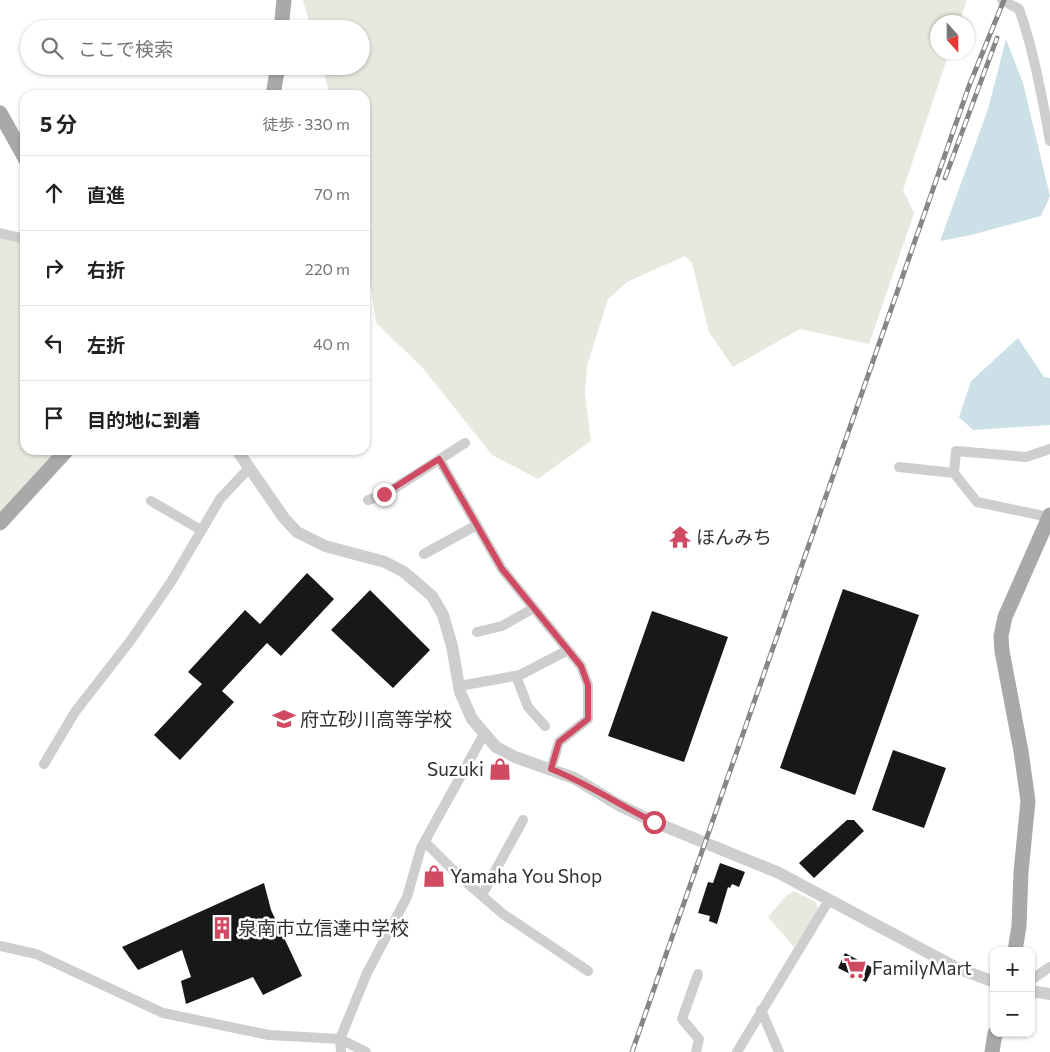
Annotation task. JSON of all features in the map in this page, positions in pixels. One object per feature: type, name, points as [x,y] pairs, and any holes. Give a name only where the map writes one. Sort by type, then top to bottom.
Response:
[{"type":"main road","points":[[282,20],[284,0]]},
{"type":"main road","points":[[274,90],[276,75]]},
{"type":"main road","points":[[0,113],[20,149]]},
{"type":"main road","points":[[0,522],[62,455]]},
{"type":"main road","points":[[1015,947],[1019,926],[1021,872],[1028,801],[1001,636],[1005,617],[1050,516]]},
{"type":"main road","points":[[992,1052],[994,1037]]},
{"type":"street","points":[[1002,0],[1019,8],[1040,87],[1050,141]]},
{"type":"street","points":[[0,233],[20,238]]},
{"type":"street","points":[[368,500],[384,494],[465,443]]},
{"type":"street","points":[[1050,449],[1026,457],[956,450],[954,473],[977,502],[1050,516]]},
{"type":"street","points":[[240,455],[284,518],[296,532],[326,546],[385,562],[404,572],[432,596],[443,615],[452,646],[460,692],[472,719],[496,747],[515,757],[574,778],[619,805],[654,822],[779,873],[956,967],[990,980]]},
{"type":"street","points":[[439,459],[502,569],[581,666],[588,685],[588,719],[559,742],[551,769]]},
{"type":"street","points":[[899,467],[954,473]]},
{"type":"street","points":[[44,764],[75,712],[171,582],[220,499],[249,468]]},
{"type":"street","points":[[151,501],[201,530]]},
{"type":"street","points":[[424,554],[477,525]]},
{"type":"street","points":[[478,632],[502,626],[534,608]]},
{"type":"street","points":[[460,686],[520,675],[568,650]]},
{"type":"street","points":[[516,676],[528,707],[545,726]]},
{"type":"street","points":[[341,1052],[340,1039],[367,973],[407,897],[422,848],[484,734]]},
{"type":"street","points":[[482,895],[523,820]]},
{"type":"street","points":[[425,842],[503,914],[588,971]]},
{"type":"street","points":[[737,1052],[829,900]]},
{"type":"street","points":[[0,946],[36,954],[162,1013],[269,1035],[340,1039],[366,1052]]},
{"type":"street","points":[[1035,977],[1050,967]]},
{"type":"street","points":[[696,1052],[699,1039],[682,1019],[698,974]]},
{"type":"street","points":[[1035,992],[1050,994]]},
{"type":"street","points":[[761,1010],[779,1052]]},
{"type":"shaded area","points":[[303,0],[967,0],[962,15],[930,15],[930,60],[947,60],[903,190],[914,213],[869,344],[800,329],[733,367],[709,332],[692,263],[685,256],[627,282],[608,299],[587,366],[585,393],[591,441],[538,479],[492,455],[422,367],[376,323],[370,282],[370,90],[329,90],[324,75],[370,75],[370,20],[309,20]]},
{"type":"shaded area","points":[[1006,39],[1023,83],[1050,196],[1041,216],[971,235],[940,241],[988,109]]},
{"type":"shaded area","points":[[0,233],[20,238],[20,455],[62,455],[0,522]]},
{"type":"shaded area","points":[[1018,338],[1044,377],[1050,378],[1050,425],[973,430],[959,417],[971,381]]},
{"type":"shaded area","points":[[794,891],[816,902],[818,910],[794,947],[768,917],[787,895]]},
{"type":"building","points":[[307,573],[334,599],[281,656],[267,643],[222,691],[234,702],[180,760],[154,735],[202,684],[188,672],[245,610],[260,624]]},
{"type":"building","points":[[843,589],[919,615],[855,795],[780,768]]},
{"type":"building","points":[[370,590],[430,650],[393,688],[331,630]]},
{"type":"building","points":[[652,611],[728,637],[684,762],[608,736]]},
{"type":"building","points":[[893,750],[946,768],[924,828],[872,810]]},
{"type":"building","points":[[847,820],[854,820],[864,831],[814,878],[799,863]]},
{"type":"building","points":[[720,863],[745,872],[739,887],[732,884],[730,888],[728,887],[717,924],[709,921],[710,916],[698,913],[708,882],[713,883]]},
{"type":"building","name":"泉南市立信達中学校","points":[[264,883],[271,910],[302,976],[263,995],[253,977],[186,1004],[181,981],[191,977],[182,950],[138,970],[122,947]]},
{"type":"building","points":[[845,953],[873,968],[866,982],[838,968]]},
{"type":"railway","points":[[632,1052],[969,86],[1004,0]]},
{"type":"railway","points":[[945,178],[997,38]]},
{"type":"place","name":"ほんみち","points":[[680,537]]},
{"type":"place","name":"府立砂川高等学校","points":[[284,719]]},
{"type":"place","name":"Suzuki","points":[[500,769]]},
{"type":"place","name":"Yamaha You Shop","points":[[434,876]]},
{"type":"place","name":"泉南市立信達中学校","points":[[222,928]]},
{"type":"place","name":"FamilyMart","points":[[855,968]]},
{"type":"route","points":[[384,494],[439,459],[502,569],[581,666],[588,685],[588,719],[559,742],[551,769],[574,778],[619,805],[654,822]]}]
